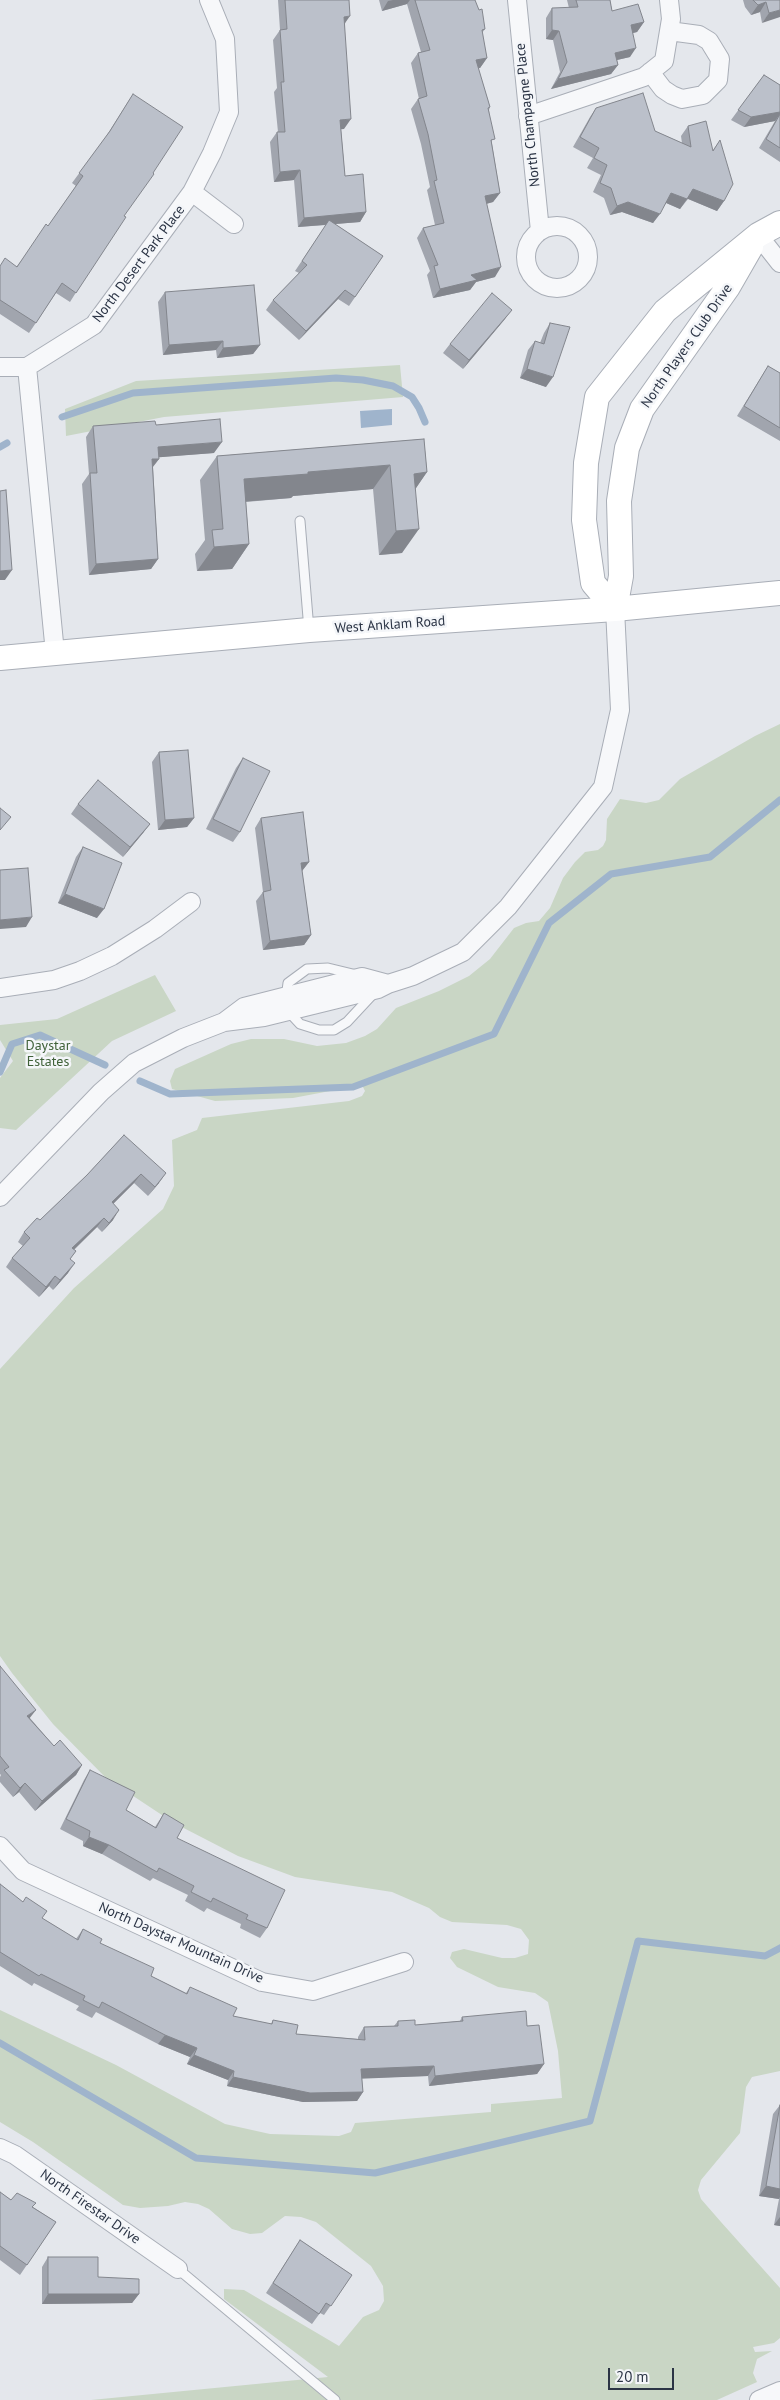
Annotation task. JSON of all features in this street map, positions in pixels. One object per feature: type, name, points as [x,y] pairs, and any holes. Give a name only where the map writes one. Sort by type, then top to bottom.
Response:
[{"type":"street","name":"North Desert Park Place","points":[[27,367],[94,325],[192,192],[212,153],[229,112],[226,39],[210,0]]},
{"type":"street","name":"North Champagne Place","points":[[517,0],[540,231]]},
{"type":"street","points":[[528,116],[644,77],[664,61],[671,19],[669,0]]},
{"type":"street","points":[[650,72],[672,96],[682,99],[703,95],[718,80],[720,59],[709,41],[699,35],[669,31]]},
{"type":"street","points":[[192,192],[234,224]]},
{"type":"street","name":"North Players Club Drive","points":[[615,609],[593,583],[584,520],[586,463],[597,397],[664,311],[758,235],[780,223]]},
{"type":"street","points":[[758,235],[780,263]]},
{"type":"street","name":"North Players Club Drive","points":[[615,609],[621,576],[619,501],[627,448],[642,409],[728,287],[758,235]]},
{"type":"street","points":[[0,366],[27,367],[55,653]]},
{"type":"street","name":"West Anklam Road","points":[[0,658],[309,630],[615,609],[780,593]]},
{"type":"street","points":[[287,1004],[384,986],[413,976],[463,952],[508,907],[603,787],[620,710],[615,609]]},
{"type":"street","points":[[0,988],[54,980],[80,971],[112,956],[155,929],[191,902]]},
{"type":"street","points":[[0,1198],[101,1092],[134,1063],[183,1038],[224,1022],[251,1019],[362,976],[384,986]]},
{"type":"street","name":"North Daystar Mountain Drive","points":[[0,1846],[23,1871],[262,1982],[313,1991],[404,1962]]},
{"type":"street","name":"North Firestar Drive","points":[[0,2148],[15,2155],[178,2269]]},
{"type":"street","points":[[759,2400],[780,2391]]},
{"type":"lane","points":[[300,521],[309,630]]},
{"type":"lane","points":[[287,1004],[300,1024],[319,1030],[334,1030],[347,1022],[384,986]]},
{"type":"lane","points":[[178,2269],[335,2400]]},
{"type":"green space","points":[[400,365],[403,397],[164,417],[66,436],[65,409],[136,381]]},
{"type":"green space","points":[[780,724],[780,2071],[752,2077],[746,2087],[740,2133],[701,2180],[698,2190],[701,2199],[780,2288],[780,2338],[774,2343],[753,2347],[755,2352],[772,2351],[757,2359],[753,2373],[757,2382],[717,2400],[91,2400],[328,2377],[224,2299],[224,2289],[244,2290],[339,2346],[363,2317],[379,2310],[384,2301],[383,2286],[371,2266],[316,2222],[301,2217],[285,2216],[262,2233],[250,2234],[232,2229],[209,2209],[198,2204],[185,2202],[168,2206],[140,2208],[123,2205],[33,2142],[0,2122],[0,2010],[116,2065],[225,2124],[270,2134],[339,2136],[351,2132],[355,2123],[491,2112],[491,2104],[562,2098],[558,2051],[548,2002],[535,1993],[498,1987],[457,1967],[450,1958],[452,1952],[464,1949],[502,1958],[515,1958],[528,1954],[529,1940],[521,1929],[507,1925],[452,1922],[440,1917],[429,1908],[392,1892],[295,1877],[238,1856],[174,1823],[106,1778],[53,1724],[0,1656],[0,1369],[74,1288],[163,1209],[174,1186],[172,1140],[197,1130],[202,1118],[349,1101],[362,1096],[365,1091],[362,1085],[293,1098],[215,1101],[172,1089],[170,1081],[175,1069],[231,1044],[251,1039],[284,1039],[317,1046],[346,1043],[365,1036],[377,1029],[396,1008],[439,991],[469,976],[490,959],[514,928],[526,923],[539,921],[550,908],[563,878],[575,862],[585,852],[598,850],[603,846],[606,840],[607,819],[620,799],[646,803],[659,800],[680,779],[755,736]]},
{"type":"green space","name":"Daystar Estates","points":[[155,975],[176,1011],[112,1041],[16,1130],[0,1128],[0,1078],[13,1061],[0,1040],[0,1025],[57,1019]]},
{"type":"water","points":[[392,409],[392,425],[361,428],[360,411]]},
{"type":"building","points":[[285,0],[349,0],[350,16],[344,17],[351,119],[340,120],[345,176],[363,174],[366,212],[304,218],[300,170],[280,172],[277,132],[285,132],[281,82],[284,82],[280,30],[287,29]]},
{"type":"building","points":[[415,0],[475,0],[479,10],[482,9],[485,29],[482,30],[487,58],[476,60],[490,107],[488,108],[495,139],[491,140],[500,193],[485,196],[501,267],[471,275],[477,280],[440,289],[434,266],[438,265],[423,228],[444,223],[434,181],[437,180],[428,134],[418,99],[427,96],[418,53],[430,50]]},
{"type":"building","points":[[576,0],[610,0],[612,11],[638,4],[644,22],[631,25],[636,48],[615,53],[618,65],[558,79],[567,62],[559,31],[552,30],[552,8],[578,7]]},
{"type":"building","points":[[753,0],[780,0],[780,10],[769,13],[766,2],[758,5]]},
{"type":"building","points":[[764,75],[780,85],[780,112],[751,117],[738,110]]},
{"type":"building","points":[[643,93],[655,131],[691,147],[688,126],[706,121],[713,151],[720,140],[733,184],[724,201],[693,189],[687,199],[671,193],[660,214],[628,202],[617,206],[611,188],[600,183],[607,165],[594,158],[599,148],[580,137],[596,108]]},
{"type":"building","points":[[133,94],[183,127],[76,293],[62,283],[36,323],[0,300],[0,266],[5,258],[17,267],[46,224],[48,226],[83,176],[79,173],[110,131]]},
{"type":"building","points":[[780,114],[780,148],[766,139]]},
{"type":"building","points":[[329,220],[383,256],[355,297],[345,290],[306,331],[273,300],[307,265],[302,261]]},
{"type":"building","points":[[254,285],[260,345],[223,348],[223,341],[169,345],[165,292]]},
{"type":"building","points":[[492,293],[512,310],[469,360],[450,344]]},
{"type":"building","points":[[550,323],[570,327],[553,377],[527,369],[535,341],[544,344]]},
{"type":"building","points":[[768,366],[780,373],[780,428],[744,406]]},
{"type":"building","points":[[220,419],[222,442],[158,447],[159,459],[152,459],[158,559],[96,564],[90,473],[97,473],[93,426],[155,421],[156,425]]},
{"type":"building","points":[[424,439],[427,472],[414,474],[419,529],[396,531],[390,465],[308,472],[308,474],[244,479],[249,544],[214,547],[212,530],[223,529],[217,456]]},
{"type":"building","points":[[6,490],[12,570],[0,571],[0,491]]},
{"type":"building","points":[[188,750],[194,818],[165,820],[159,752]]},
{"type":"building","points":[[243,758],[270,771],[240,832],[213,819]]},
{"type":"building","points":[[98,780],[150,824],[130,847],[78,804]]},
{"type":"building","points":[[0,808],[11,817],[0,830]]},
{"type":"building","points":[[303,812],[309,862],[301,863],[311,935],[270,941],[263,892],[271,890],[261,818]]},
{"type":"building","points":[[83,847],[122,863],[104,909],[65,894]]},
{"type":"building","points":[[28,868],[32,917],[0,920],[0,870]]},
{"type":"building","points":[[124,1135],[166,1173],[155,1187],[141,1174],[112,1202],[119,1210],[109,1223],[104,1218],[72,1248],[76,1251],[70,1259],[75,1263],[60,1280],[55,1276],[46,1287],[12,1258],[30,1238],[24,1232],[37,1218],[40,1220],[87,1175]]},
{"type":"building","points":[[0,1666],[36,1710],[27,1716],[54,1746],[60,1740],[82,1765],[42,1801],[25,1783],[20,1788],[4,1770],[9,1767],[0,1756]]},
{"type":"building","points":[[90,1770],[135,1792],[126,1810],[156,1828],[164,1813],[184,1825],[177,1838],[285,1890],[267,1928],[246,1919],[248,1915],[213,1898],[211,1902],[191,1892],[194,1886],[159,1868],[157,1872],[109,1845],[89,1837],[90,1831],[66,1819]]},
{"type":"building","points":[[0,1884],[23,1902],[26,1897],[47,1911],[42,1918],[78,1940],[83,1929],[102,1939],[100,1943],[154,1968],[151,1976],[187,1994],[190,1987],[237,2008],[233,2016],[272,2024],[273,2020],[298,2025],[296,2034],[365,2040],[364,2027],[398,2026],[398,2021],[415,2020],[415,2025],[463,2021],[462,2017],[526,2011],[527,2026],[539,2025],[544,2064],[435,2076],[434,2066],[361,2069],[363,2092],[310,2093],[233,2077],[234,2071],[194,2055],[197,2048],[165,2035],[102,2002],[99,2008],[83,2000],[85,1996],[41,1974],[39,1976],[0,1952]]},
{"type":"building","points":[[780,2105],[780,2189],[766,2186]]},
{"type":"building","points":[[0,2192],[11,2200],[17,2193],[36,2203],[32,2207],[56,2222],[27,2265],[0,2246]]},
{"type":"building","points":[[300,2240],[352,2275],[331,2306],[326,2303],[319,2314],[273,2283]]},
{"type":"building","points":[[48,2257],[98,2257],[98,2277],[139,2279],[139,2294],[48,2294]]},
{"type":"waterway","points":[[62,417],[133,393],[336,378],[363,380],[393,386],[412,397],[425,422]]},
{"type":"waterway","points":[[0,447],[7,443]]},
{"type":"waterway","points":[[140,1081],[170,1094],[353,1087],[494,1034],[549,923],[611,874],[710,857],[780,800]]},
{"type":"waterway","points":[[0,1072],[12,1044],[40,1035],[105,1065]]},
{"type":"waterway","points":[[0,2043],[196,2158],[375,2173],[590,2121],[638,1941],[765,1956],[780,1948]]}]
